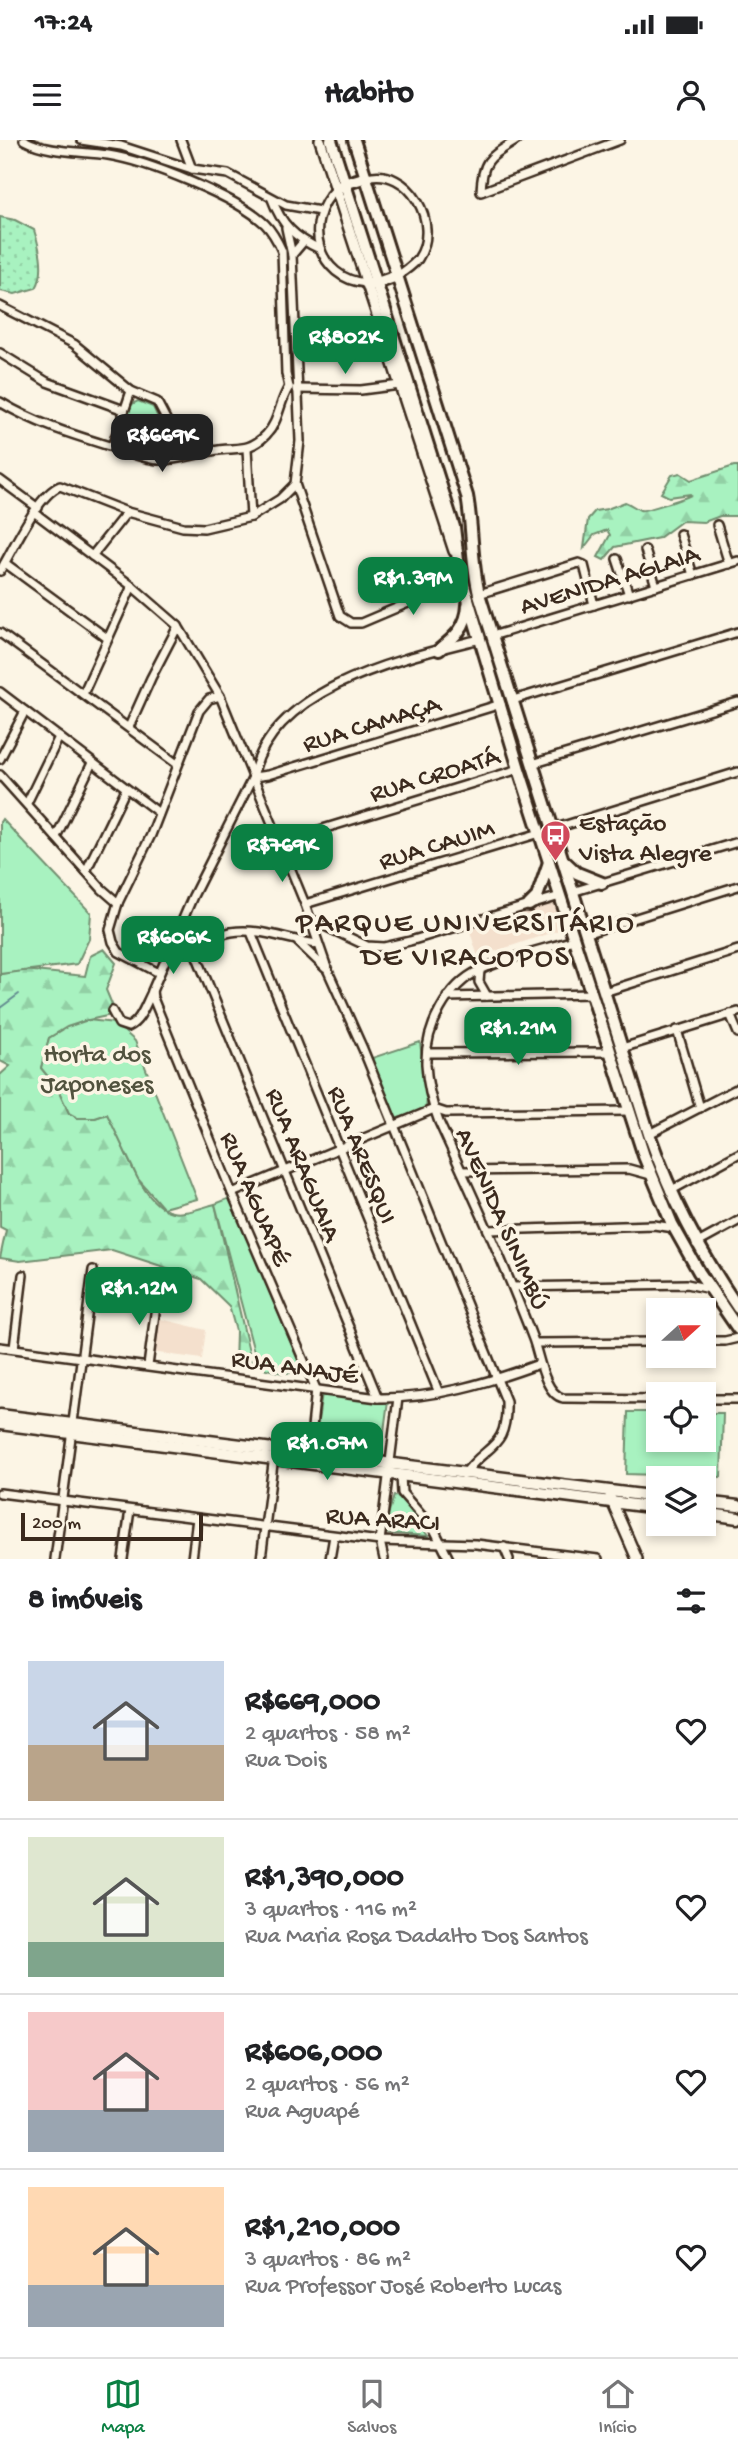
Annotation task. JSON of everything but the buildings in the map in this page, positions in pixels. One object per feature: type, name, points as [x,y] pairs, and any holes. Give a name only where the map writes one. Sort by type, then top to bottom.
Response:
[{"type":"main road","points":[[331,140],[340,186],[454,527],[459,569],[473,595],[486,638],[519,769],[574,940],[598,993]]},
{"type":"main road","points":[[354,140],[467,496],[471,520],[473,595],[463,628],[439,650]]},
{"type":"main road","points":[[340,186],[367,177]]},
{"type":"main road","points":[[372,283],[397,276]]},
{"type":"main road","points":[[486,638],[513,700],[585,934],[598,993],[644,1137],[644,1156],[674,1228],[699,1272],[738,1329]]},
{"type":"main road","points":[[519,769],[532,764]]},
{"type":"main road","points":[[561,858],[578,873],[603,883]]},
{"type":"main road","points":[[529,905],[537,897],[549,862]]},
{"type":"main road","points":[[560,896],[572,892]]},
{"type":"main road","points":[[574,940],[585,934]]},
{"type":"main road","points":[[616,1050],[630,1111],[696,1244],[733,1291],[738,1308]]},
{"type":"main road","points":[[0,1415],[273,1460],[309,1459],[463,1478],[646,1495]]},
{"type":"main road","points":[[0,1424],[71,1428],[275,1449],[309,1459]]},
{"type":"main road","points":[[389,1469],[401,1476],[463,1478],[646,1506]]},
{"type":"main road","points":[[716,1503],[738,1506]]},
{"type":"main road","points":[[716,1515],[738,1518]]},
{"type":"street","points":[[0,402],[36,422],[81,439],[156,460],[176,459],[211,451],[247,449],[266,435],[289,387],[286,374],[282,251],[275,234],[263,222],[242,207],[154,167],[110,155],[35,146],[24,140]]},
{"type":"street","points":[[81,140],[121,146],[192,169],[228,174],[271,198],[299,209],[320,211]]},
{"type":"street","points":[[181,140],[192,169]]},
{"type":"street","points":[[271,198],[286,227],[292,255],[300,441],[295,484],[340,616],[351,623],[361,623],[427,595],[459,569],[400,385],[372,283],[343,276],[326,260],[320,249],[317,237],[320,211],[340,186],[320,140]]},
{"type":"street","points":[[517,140],[485,162],[481,192],[620,140]]},
{"type":"street","points":[[367,177],[377,174],[391,177],[407,187],[419,202],[425,220],[426,239],[420,257],[410,268],[397,276]]},
{"type":"street","points":[[286,227],[303,242],[320,249]]},
{"type":"street","points":[[292,255],[303,242]]},
{"type":"street","points":[[0,306],[74,344],[131,391],[157,402],[169,425],[182,439],[211,451]]},
{"type":"street","points":[[0,353],[47,382],[124,410]]},
{"type":"street","points":[[289,387],[361,390],[400,385]]},
{"type":"street","points":[[112,447],[131,391]]},
{"type":"street","points":[[176,459],[181,451],[182,439]]},
{"type":"street","points":[[247,449],[250,517]]},
{"type":"street","points":[[0,480],[178,626],[220,696],[305,904],[328,971],[394,1125],[495,1380],[506,1401],[507,1421],[500,1439],[463,1478]]},
{"type":"street","points":[[0,571],[36,510],[50,491],[60,485],[127,512],[183,527],[204,528],[250,517],[281,499],[295,484]]},
{"type":"street","points":[[92,556],[127,512]]},
{"type":"street","points":[[717,525],[729,564]]},
{"type":"street","points":[[680,534],[693,575]]},
{"type":"street","points":[[645,550],[656,586]]},
{"type":"street","points":[[617,559],[629,595]]},
{"type":"street","name":"AVENIDA AGLAIA","points":[[169,953],[193,896],[253,777],[260,755],[278,729],[314,697],[356,676],[738,561]]},
{"type":"street","points":[[5,563],[107,638]]},
{"type":"street","points":[[473,595],[579,563],[584,565],[594,605]]},
{"type":"street","points":[[83,694],[132,586]]},
{"type":"street","points":[[129,727],[178,626]]},
{"type":"street","points":[[513,700],[738,632]]},
{"type":"street","points":[[0,633],[177,764]]},
{"type":"street","points":[[0,692],[159,813]]},
{"type":"street","points":[[159,973],[119,952],[110,930],[118,903],[134,874],[199,711],[209,699],[220,696]]},
{"type":"street","name":"RUA CROATÁ","points":[[532,764],[738,702]]},
{"type":"street","name":"RUA CAMAÇA","points":[[253,777],[268,775],[501,704]]},
{"type":"street","points":[[0,759],[25,711]]},
{"type":"street","points":[[27,803],[60,737]]},
{"type":"street","points":[[56,837],[92,763]]},
{"type":"street","name":"RUA CROATÁ","points":[[279,842],[519,769]]},
{"type":"street","points":[[552,829],[738,772]]},
{"type":"street","points":[[0,775],[102,889],[118,903]]},
{"type":"street","points":[[86,871],[126,789]]},
{"type":"street","name":"RUA CAUIM","points":[[305,904],[540,833]]},
{"type":"street","points":[[572,892],[738,842]]},
{"type":"street","points":[[585,934],[738,886]]},
{"type":"street","points":[[310,919],[367,946],[383,947],[560,896]]},
{"type":"street","points":[[112,1011],[119,1024],[128,1027],[133,1025],[138,1020],[169,953],[193,947],[215,937],[234,932],[251,932],[318,944]]},
{"type":"street","name":"RUA ARESQUI","points":[[251,932],[439,1393]]},
{"type":"street","name":"AVENIDA SINIMBÚ","points":[[574,940],[480,970],[457,986],[447,997],[434,1024],[427,1054],[429,1087],[434,1109],[513,1287],[535,1343],[539,1364],[550,1387],[558,1397],[646,1399]]},
{"type":"street","points":[[298,942],[328,971]]},
{"type":"street","name":"RUA ARAGUAIA","points":[[193,947],[378,1398]]},
{"type":"street","points":[[447,997],[598,993],[738,950]]},
{"type":"street","points":[[480,970],[480,982],[487,996]]},
{"type":"street","name":"RUA AGUAPÉ","points":[[152,991],[232,1193],[316,1389],[309,1459]]},
{"type":"street","points":[[427,1054],[616,1050],[734,1013],[738,1034]]},
{"type":"street","points":[[677,1030],[700,1108]]},
{"type":"street","points":[[644,1137],[738,1088]]},
{"type":"street","points":[[232,1193],[434,1109],[446,1113],[630,1111]]},
{"type":"street","points":[[670,1191],[738,1154]]},
{"type":"street","points":[[629,1169],[644,1156]]},
{"type":"street","points":[[462,1171],[629,1169],[651,1175]]},
{"type":"street","points":[[653,1225],[664,1219],[666,1213]]},
{"type":"street","points":[[696,1244],[738,1221]]},
{"type":"street","points":[[488,1230],[653,1225],[674,1228]]},
{"type":"street","points":[[55,1559],[93,1270]]},
{"type":"street","points":[[687,1284],[699,1272]]},
{"type":"street","points":[[14,1348],[23,1275]]},
{"type":"street","points":[[513,1287],[687,1284],[710,1289]]},
{"type":"street","points":[[148,1366],[158,1291]]},
{"type":"street","points":[[716,1341],[738,1338]]},
{"type":"street","points":[[535,1343],[646,1342]]},
{"type":"street","name":"RUA ANAJÉ","points":[[0,1347],[378,1398],[439,1393],[495,1380],[539,1364]]},
{"type":"street","points":[[384,1559],[380,1541],[398,1398]]},
{"type":"street","points":[[716,1399],[738,1399]]},
{"type":"street","points":[[261,1559],[275,1449]]},
{"type":"street","points":[[401,1476],[402,1493],[427,1521],[449,1559]]},
{"type":"street","points":[[607,1490],[637,1559]]},
{"type":"street","name":"RUA ARACI","points":[[0,1493],[334,1536],[504,1547],[598,1559]]},
{"type":"street","points":[[386,1495],[402,1493]]},
{"type":"street","points":[[124,1559],[130,1510]]},
{"type":"street","points":[[192,1559],[197,1518]]},
{"type":"street","points":[[330,1559],[334,1536]]},
{"type":"street","points":[[504,1547],[509,1559]]},
{"type":"shaded area","points":[[550,900],[555,902],[562,924],[559,930],[478,957],[468,925]]},
{"type":"shaded area","points":[[157,1318],[206,1330],[202,1359],[151,1352]]},
{"type":"green space","points":[[0,217],[15,220],[34,230],[41,267],[36,288],[15,294],[0,291]]},
{"type":"green space","points":[[138,401],[153,407],[163,428],[174,442],[171,452],[150,451],[122,440],[121,434],[132,404]]},
{"type":"green space","points":[[738,466],[738,516],[720,516],[704,522],[682,521],[659,538],[615,547],[604,560],[598,557],[610,535],[607,530],[594,535],[584,548],[588,519],[595,511],[625,502],[640,510],[665,504],[691,495],[669,497],[661,493],[672,475],[680,473],[691,480]]},
{"type":"green space","points":[[2,819],[91,913],[89,939],[77,964],[0,974]]},
{"type":"green space","points":[[104,949],[116,963],[106,990],[116,1014],[84,1021],[49,1038],[41,1068],[58,1089],[69,1113],[78,1118],[95,1118],[107,1114],[141,1184],[160,1207],[172,1212],[182,1212],[215,1204],[252,1365],[235,1367],[236,1331],[229,1306],[201,1279],[112,1250],[20,1261],[0,1258],[6,1230],[0,1227],[0,1075],[10,1066],[0,1061],[0,974],[23,970],[85,976],[90,956]]},
{"type":"green space","name":"Horta dos Japoneses","points":[[88,1020],[115,1023],[135,1041],[197,1199],[163,1208],[138,1179],[107,1114],[95,1118],[78,1118],[69,1113],[58,1089],[41,1068],[49,1038],[67,1027]]},
{"type":"green space","points":[[420,1042],[426,1109],[392,1120],[369,1059]]},
{"type":"green space","points":[[230,1198],[303,1372],[283,1373],[258,1367],[215,1204]]},
{"type":"green space","points":[[322,1393],[388,1401],[381,1454],[319,1446],[316,1435]]},
{"type":"green space","points":[[628,1412],[646,1412],[646,1452],[716,1452],[716,1413],[723,1413],[721,1477],[716,1477],[716,1466],[646,1466],[646,1475],[626,1474]]},
{"type":"green space","points":[[394,1496],[401,1497],[428,1536],[382,1533]]},
{"type":"waterway","points":[[0,1008],[19,994]]},
{"type":"place","name":"Estação Vista Alegre","points":[[556,863]]},
{"type":"district","name":"PARQUE UNIVERSITÁRIO DE VIRACOPOS","points":[[466,938]]}]
